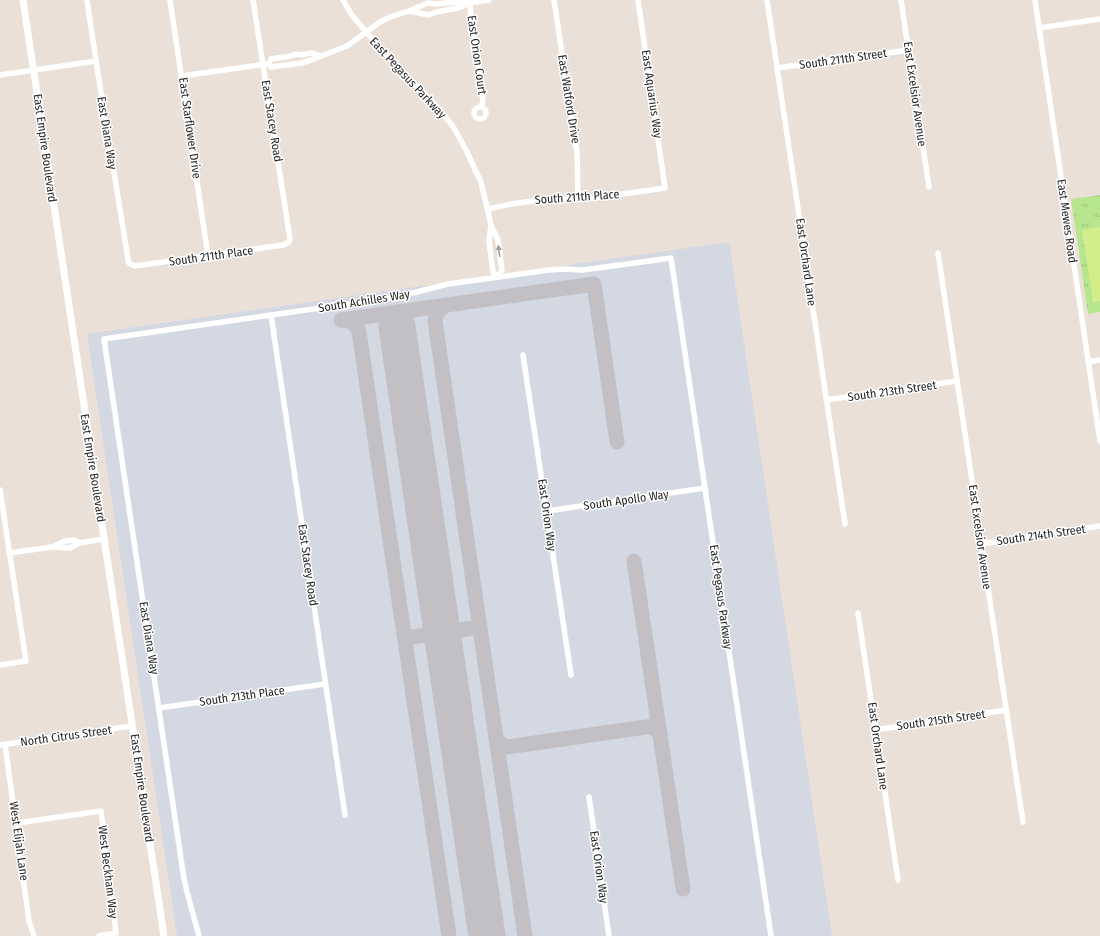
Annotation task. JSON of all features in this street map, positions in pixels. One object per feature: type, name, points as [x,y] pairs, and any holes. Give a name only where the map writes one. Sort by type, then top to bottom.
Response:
[{"type":"street","name":"East Empire Boulevard","points":[[23,0],[164,936]]},
{"type":"street","name":"East Diana Way","points":[[87,0],[128,259],[132,266]]},
{"type":"street","name":"East Starflower Drive","points":[[170,0],[208,256]]},
{"type":"street","name":"East Stacey Road","points":[[253,0],[266,64],[289,232],[289,242]]},
{"type":"street","name":"East Pegasus Parkway","points":[[343,0],[351,14],[366,33],[440,110],[454,128],[476,170],[489,209],[491,225],[489,241],[493,272],[498,277],[502,270],[498,240],[491,225]]},
{"type":"street","points":[[266,64],[270,67],[292,64],[297,65],[312,61],[347,46],[380,22],[428,3],[433,4],[489,0]]},
{"type":"street","name":"East Watford Drive","points":[[554,0],[577,153],[578,199]]},
{"type":"street","name":"East Aquarius Way","points":[[638,0],[665,188]]},
{"type":"street","name":"East Orchard Lane","points":[[767,0],[845,524]]},
{"type":"street","name":"East Excelsior Avenue","points":[[901,0],[929,187]]},
{"type":"street","name":"East Mewes Road","points":[[1035,0],[1100,441]]},
{"type":"street","points":[[409,11],[429,15],[458,8],[469,1]]},
{"type":"street","name":"East Orion Court","points":[[469,1],[483,97],[482,107]]},
{"type":"street","points":[[433,4],[434,13]]},
{"type":"street","points":[[1039,28],[1100,19]]},
{"type":"street","name":"South 211th Street","points":[[777,68],[908,50]]},
{"type":"street","points":[[182,76],[266,64],[271,59],[296,54],[301,55],[310,53],[321,56]]},
{"type":"street","points":[[291,56],[292,64]]},
{"type":"street","points":[[0,75],[96,61]]},
{"type":"street","name":"South 211th Place","points":[[489,209],[533,201],[578,199],[665,188]]},
{"type":"street","name":"South 211th Place","points":[[132,266],[283,245],[289,242]]},
{"type":"street","name":"East Excelsior Avenue","points":[[938,253],[1023,822]]},
{"type":"street","name":"East Pegasus Parkway","points":[[670,258],[771,936]]},
{"type":"street","name":"South Achilles Way","points":[[104,339],[397,297],[438,286],[498,277],[549,270],[583,270],[670,258]]},
{"type":"street","name":"East Stacey Road","points":[[271,315],[345,816]]},
{"type":"street","name":"East Diana Way","points":[[104,339],[184,879],[199,936]]},
{"type":"street","name":"East Orion Way","points":[[523,355],[571,675]]},
{"type":"street","points":[[1088,362],[1100,360]]},
{"type":"street","name":"South 213th Street","points":[[826,400],[957,381]]},
{"type":"street","name":"South Apollo Way","points":[[547,511],[704,488]]},
{"type":"street","points":[[0,490],[26,661],[0,665]]},
{"type":"street","name":"South 214th Street","points":[[981,544],[1100,526]]},
{"type":"street","points":[[9,554],[52,547],[73,547],[79,543],[104,539]]},
{"type":"street","points":[[52,547],[65,541],[75,540],[79,543]]},
{"type":"street","points":[[65,541],[66,548]]},
{"type":"street","name":"East Orchard Lane","points":[[858,613],[898,880]]},
{"type":"street","name":"South 213th Place","points":[[159,708],[326,684]]},
{"type":"street","name":"South 215th Street","points":[[875,730],[1006,710]]},
{"type":"street","name":"North Citrus Street","points":[[3,745],[132,726]]},
{"type":"street","name":"West Elijah Lane","points":[[3,745],[17,823],[29,921],[34,936]]},
{"type":"street","name":"East Orion Way","points":[[589,797],[609,936]]},
{"type":"street","name":"West Beckham Way","points":[[17,823],[101,811],[116,933],[100,936]]},
{"type":"shaded area","points":[[729,242],[832,936],[177,936],[87,334]]},
{"type":"green space","points":[[1100,195],[1100,312],[1088,314],[1071,199]]},
{"type":"green space","points":[[1100,227],[1100,301],[1093,302],[1082,230]]},
{"type":"taxiway","points":[[342,320],[594,284],[617,442]]},
{"type":"taxiway","points":[[446,305],[438,312],[435,321],[525,936]]},
{"type":"taxiway","points":[[341,320],[352,323],[356,326],[359,332],[449,936]]},
{"type":"taxiway","points":[[634,561],[683,889]]},
{"type":"taxiway","points":[[405,638],[480,627]]},
{"type":"taxiway","points":[[496,739],[507,747],[648,727],[656,729],[660,734]]},
{"type":"runway","points":[[397,327],[487,936]]}]
